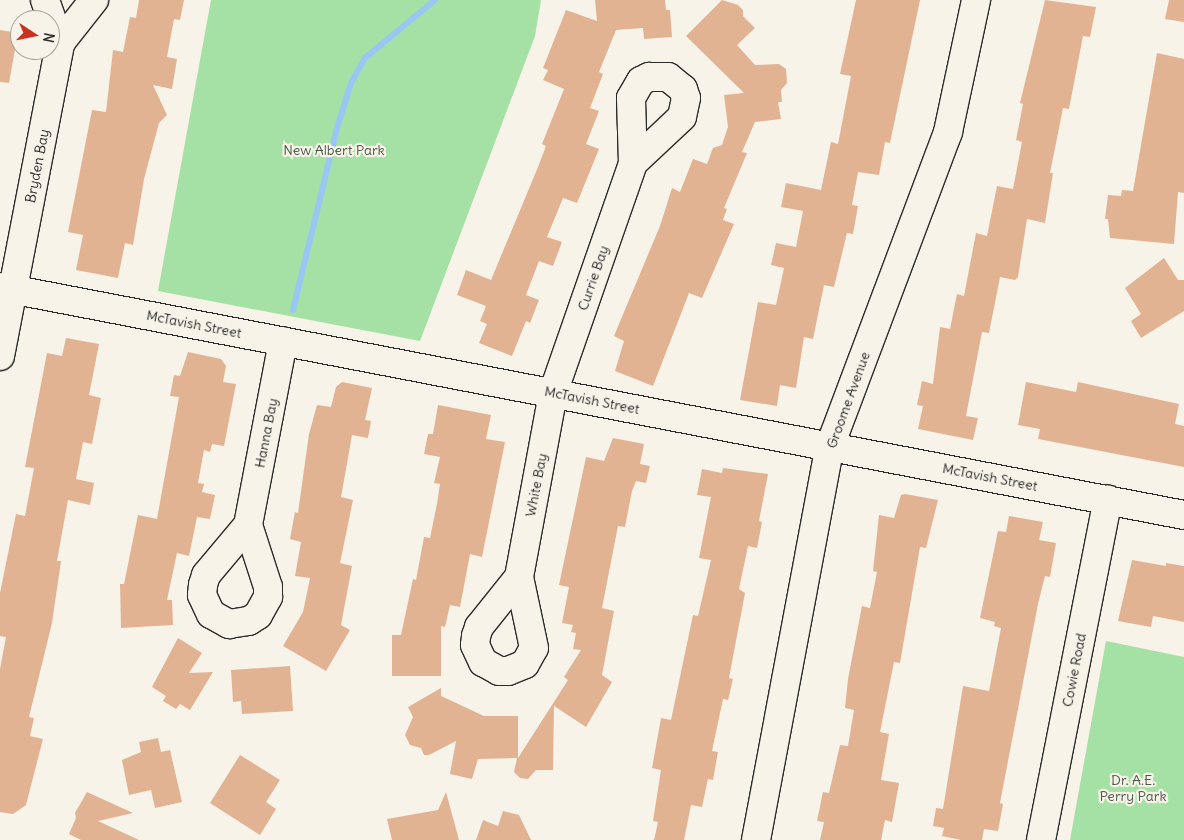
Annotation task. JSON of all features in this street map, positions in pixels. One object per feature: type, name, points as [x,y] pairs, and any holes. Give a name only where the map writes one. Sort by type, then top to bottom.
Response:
[{"type":"street","name":"Bryden Bay","points":[[60,43],[94,0]]},
{"type":"street","name":"Groome Avenue","points":[[756,840],[830,446],[948,132],[976,0]]},
{"type":"street","name":"Bryden Bay","points":[[0,356],[6,288],[56,60]]},
{"type":"street","name":"Currie Bay","points":[[554,393],[634,163]]},
{"type":"street","name":"McTavish Street","points":[[6,288],[1184,514]]},
{"type":"street","name":"Hanna Bay","points":[[248,525],[283,341]]},
{"type":"street","name":"White Bay","points":[[519,577],[554,393]]},
{"type":"street","name":"Cowie Road","points":[[1040,840],[1108,500]]},
{"type":"green space","name":"New Albert Park","points":[[211,0],[541,0],[535,36],[420,341],[158,291]]},
{"type":"green space","name":"Dr. A.E. Perry Park","points":[[1106,641],[1184,657],[1184,840],[1070,840]]},
{"type":"building","points":[[139,0],[184,0],[180,20],[174,19],[167,57],[177,59],[172,89],[153,85],[167,115],[159,123],[144,179],[133,245],[125,243],[118,278],[76,270],[83,235],[68,232],[92,110],[106,112],[113,50],[123,52],[130,17],[136,18]]},
{"type":"building","points":[[595,0],[665,0],[666,10],[670,10],[672,37],[644,39],[643,28],[616,30],[599,72],[603,74],[590,108],[599,111],[586,144],[599,149],[577,203],[563,198],[547,237],[562,242],[553,266],[539,261],[526,295],[539,300],[530,323],[526,321],[512,356],[479,343],[487,324],[480,321],[486,306],[457,295],[466,270],[491,280],[538,167],[546,146],[542,144],[564,89],[543,80],[548,70],[543,68],[566,10],[597,21]]},
{"type":"building","points":[[722,0],[738,5],[743,10],[743,16],[755,28],[737,45],[755,65],[779,64],[786,69],[787,83],[781,90],[782,102],[778,102],[781,119],[755,122],[742,152],[747,153],[724,208],[727,209],[723,220],[734,224],[702,298],[689,293],[653,386],[615,371],[624,341],[614,336],[660,226],[672,188],[680,192],[693,159],[707,164],[713,148],[722,145],[728,127],[724,95],[744,93],[686,36]]},
{"type":"building","points":[[856,0],[920,0],[890,143],[885,142],[879,175],[858,172],[852,205],[858,206],[853,234],[847,233],[834,287],[824,285],[813,339],[804,337],[796,388],[780,385],[777,406],[740,400],[758,302],[776,305],[784,268],[771,265],[776,243],[796,247],[803,211],[781,207],[786,183],[821,190],[831,142],[838,144],[851,76],[840,74]]},
{"type":"building","points":[[1045,0],[1096,7],[1090,37],[1083,36],[1069,109],[1063,108],[1050,173],[1053,173],[1045,223],[1027,219],[1018,277],[1015,280],[1000,277],[989,333],[982,332],[966,416],[978,418],[973,440],[918,429],[923,406],[917,405],[922,381],[933,384],[940,327],[950,329],[957,294],[964,296],[976,233],[987,236],[997,186],[1013,189],[1022,142],[1016,140],[1023,104],[1020,103]]},
{"type":"building","points":[[1169,0],[1184,0],[1184,22],[1165,19]]},
{"type":"building","points":[[0,30],[10,32],[10,60],[13,60],[9,83],[0,82]]},
{"type":"building","points":[[1157,53],[1184,59],[1184,193],[1178,192],[1174,244],[1110,238],[1108,219],[1105,219],[1108,195],[1121,196],[1122,190],[1133,191]]},
{"type":"building","points":[[1164,258],[1178,280],[1184,280],[1184,311],[1141,338],[1131,321],[1141,314],[1125,288]]},
{"type":"building","points":[[66,338],[99,344],[89,395],[101,398],[92,444],[83,442],[76,479],[94,483],[90,505],[68,500],[57,561],[61,561],[52,623],[29,717],[34,718],[30,736],[43,739],[26,805],[13,814],[0,812],[0,669],[6,637],[0,636],[0,593],[16,514],[25,516],[34,468],[25,467],[47,353],[62,356]]},
{"type":"building","points":[[188,352],[221,359],[226,366],[223,382],[236,384],[224,446],[212,444],[210,452],[204,450],[198,483],[204,484],[202,492],[215,495],[210,519],[197,517],[189,556],[177,553],[167,600],[172,600],[173,625],[121,628],[120,584],[124,584],[138,515],[157,519],[179,397],[170,396],[174,375],[180,376]]},
{"type":"building","points":[[342,382],[372,388],[365,420],[371,421],[368,438],[352,435],[341,497],[353,500],[340,563],[352,566],[341,625],[350,630],[326,671],[283,646],[303,612],[310,578],[295,576],[301,542],[290,539],[295,512],[298,513],[309,434],[317,405],[331,407],[336,387]]},
{"type":"building","points":[[1026,382],[1076,392],[1078,382],[1179,404],[1175,424],[1184,426],[1184,467],[1038,439],[1040,429],[1018,425]]},
{"type":"building","points":[[438,405],[491,415],[486,439],[505,442],[482,557],[470,554],[460,607],[450,605],[445,627],[441,626],[441,676],[392,676],[392,635],[401,635],[413,579],[416,580],[424,537],[430,538],[437,504],[440,484],[434,483],[440,457],[424,454],[428,434],[433,434]]},
{"type":"building","points":[[613,438],[644,444],[640,464],[650,466],[646,483],[636,481],[632,491],[625,527],[618,526],[602,608],[614,611],[602,675],[612,682],[586,727],[554,706],[553,770],[536,770],[528,779],[520,778],[514,772],[517,758],[478,759],[472,779],[450,774],[456,741],[429,755],[424,755],[421,748],[410,745],[405,735],[413,717],[408,707],[441,688],[441,696],[484,716],[518,716],[518,758],[568,680],[564,677],[581,650],[573,649],[576,633],[571,632],[573,625],[562,623],[569,587],[559,585],[586,457],[604,461]]},
{"type":"building","points":[[723,468],[768,474],[759,521],[762,522],[757,548],[748,546],[739,589],[745,593],[729,678],[733,679],[728,700],[723,699],[712,751],[718,752],[713,780],[708,779],[702,807],[691,805],[684,840],[654,840],[658,822],[653,821],[661,770],[652,768],[661,718],[671,720],[693,615],[698,616],[711,560],[699,558],[711,497],[697,495],[702,469],[722,473]]},
{"type":"building","points":[[905,494],[938,500],[926,548],[920,547],[900,663],[894,662],[880,732],[889,734],[881,780],[899,783],[892,822],[885,820],[881,840],[820,840],[824,822],[817,821],[823,792],[829,793],[840,745],[848,746],[854,710],[845,708],[848,679],[862,606],[870,608],[877,572],[873,571],[879,515],[894,518],[901,495]]},
{"type":"building","points":[[1009,516],[1043,522],[1039,540],[1056,543],[1050,577],[1045,576],[1038,604],[1000,803],[1003,804],[998,831],[984,829],[982,840],[961,840],[942,836],[944,828],[933,826],[936,808],[943,809],[963,686],[989,691],[1001,628],[994,626],[995,622],[980,618],[998,531],[1006,532]]},
{"type":"building","points":[[1132,560],[1166,566],[1166,563],[1184,566],[1184,622],[1153,616],[1151,627],[1118,621]]},
{"type":"building","points":[[178,638],[202,653],[189,673],[213,672],[190,710],[180,704],[176,709],[163,701],[166,696],[152,687]]},
{"type":"building","points":[[290,666],[293,711],[242,714],[241,701],[233,702],[231,670]]},
{"type":"building","points":[[158,738],[161,752],[170,750],[182,802],[155,808],[151,790],[129,795],[122,760],[141,752],[139,742]]},
{"type":"building","points":[[240,755],[280,780],[266,802],[276,809],[260,835],[210,803]]},
{"type":"building","points":[[87,792],[133,813],[98,821],[139,840],[81,840],[69,834],[76,818],[75,813]]},
{"type":"building","points":[[446,792],[459,840],[392,840],[387,819],[438,810]]},
{"type":"building","points":[[503,811],[519,815],[531,840],[476,840],[483,820],[498,826]]},
{"type":"waterway","points":[[293,310],[337,128],[351,83],[365,58],[435,0]]}]
